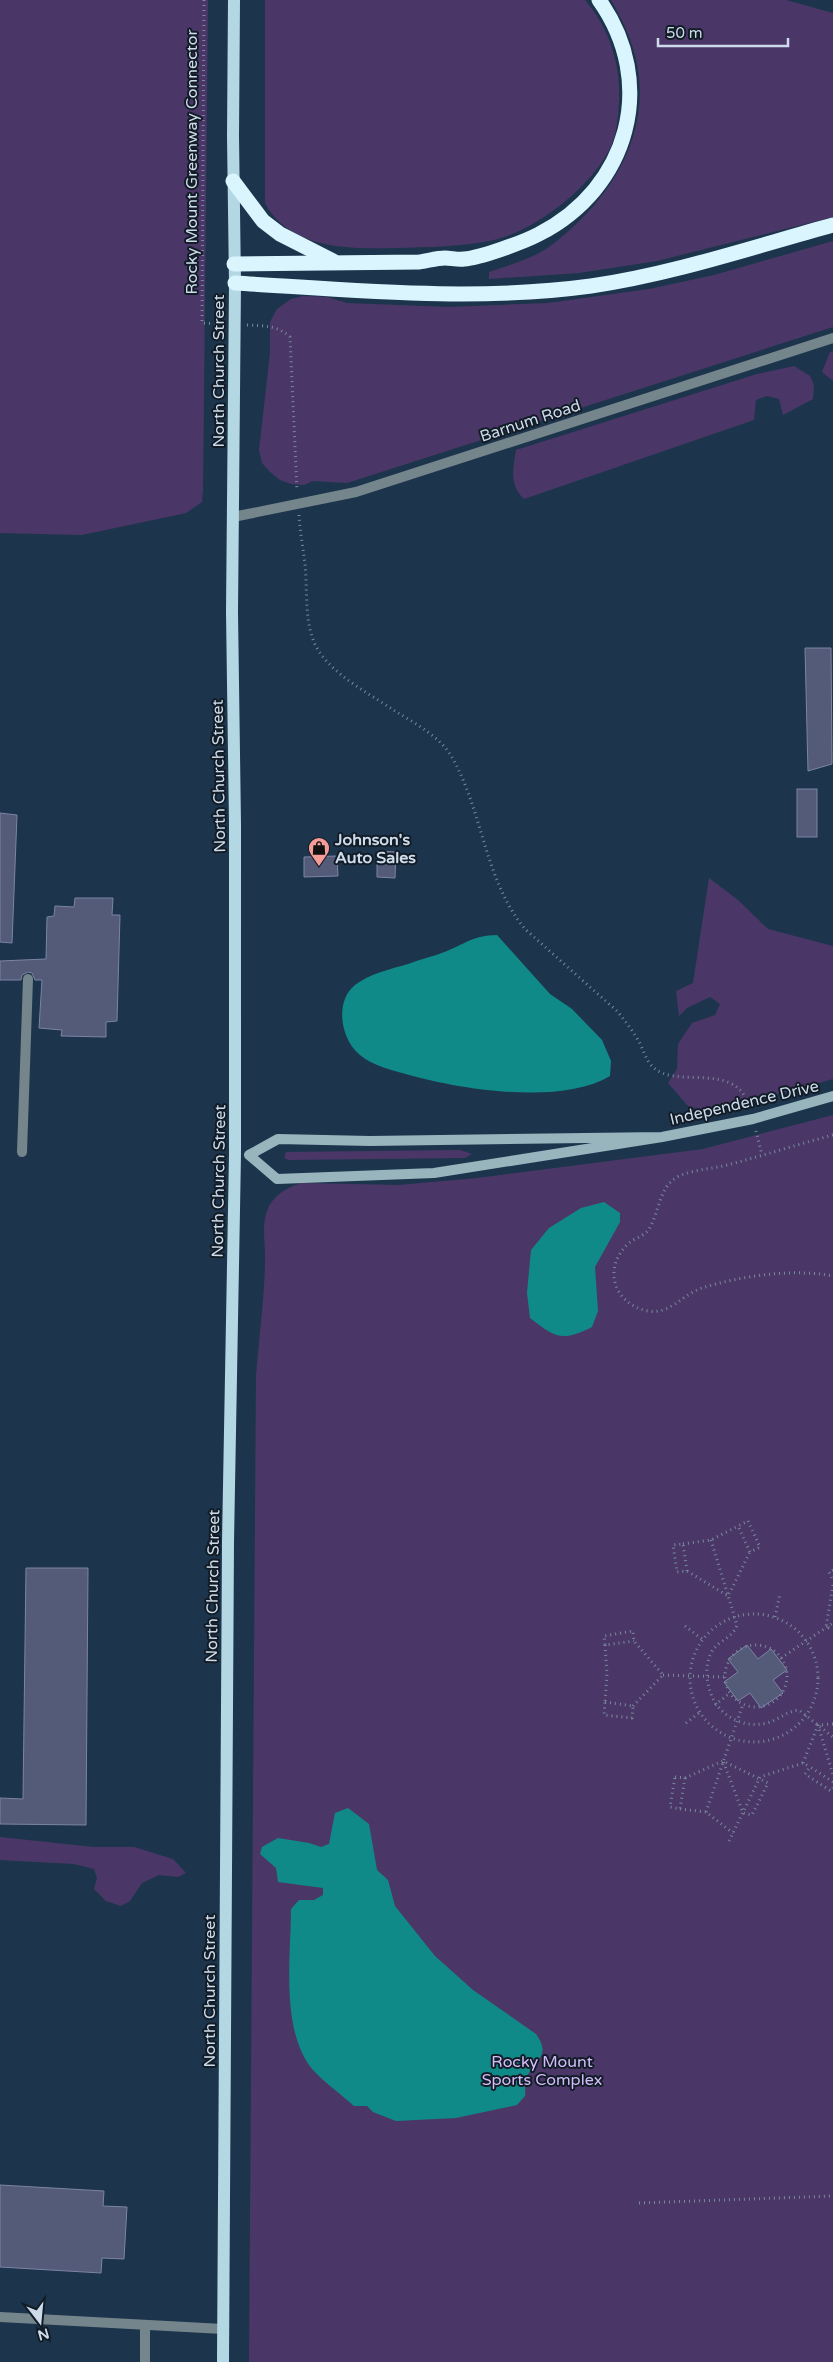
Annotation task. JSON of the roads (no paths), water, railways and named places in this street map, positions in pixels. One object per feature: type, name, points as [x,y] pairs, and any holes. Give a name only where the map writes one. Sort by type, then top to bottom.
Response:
[{"type":"highway","points":[[234,264],[419,262],[443,258],[464,259],[539,234],[569,215],[585,202],[609,170],[619,152],[629,108],[630,82],[626,55],[609,14],[598,0]]},
{"type":"highway","points":[[233,181],[263,221],[280,234],[336,263]]},
{"type":"highway","points":[[235,283],[442,294],[571,288],[629,280],[833,225]]},
{"type":"main road","name":"North Church Street","points":[[222,2362],[228,1561],[236,1154],[233,517],[235,283],[233,181],[234,0]]},
{"type":"street","name":"Barnum Road","points":[[233,517],[356,492],[833,338]]},
{"type":"street","points":[[22,1152],[28,980]]},
{"type":"street","name":"Independence Drive","points":[[662,1136],[753,1119],[833,1096]]},
{"type":"street","points":[[249,1155],[277,1179],[434,1173],[662,1136]]},
{"type":"street","points":[[236,1154],[249,1155],[278,1139],[370,1141],[662,1136]]},
{"type":"street","points":[[0,2317],[223,2329]]},
{"type":"street","points":[[145,2325],[145,2362]]},
{"type":"place","name":"Johnson's Auto Sales","points":[[319,867]]},
{"type":"park label","name":"Rocky Mount Sports Complex","points":[[542,2070]]}]
